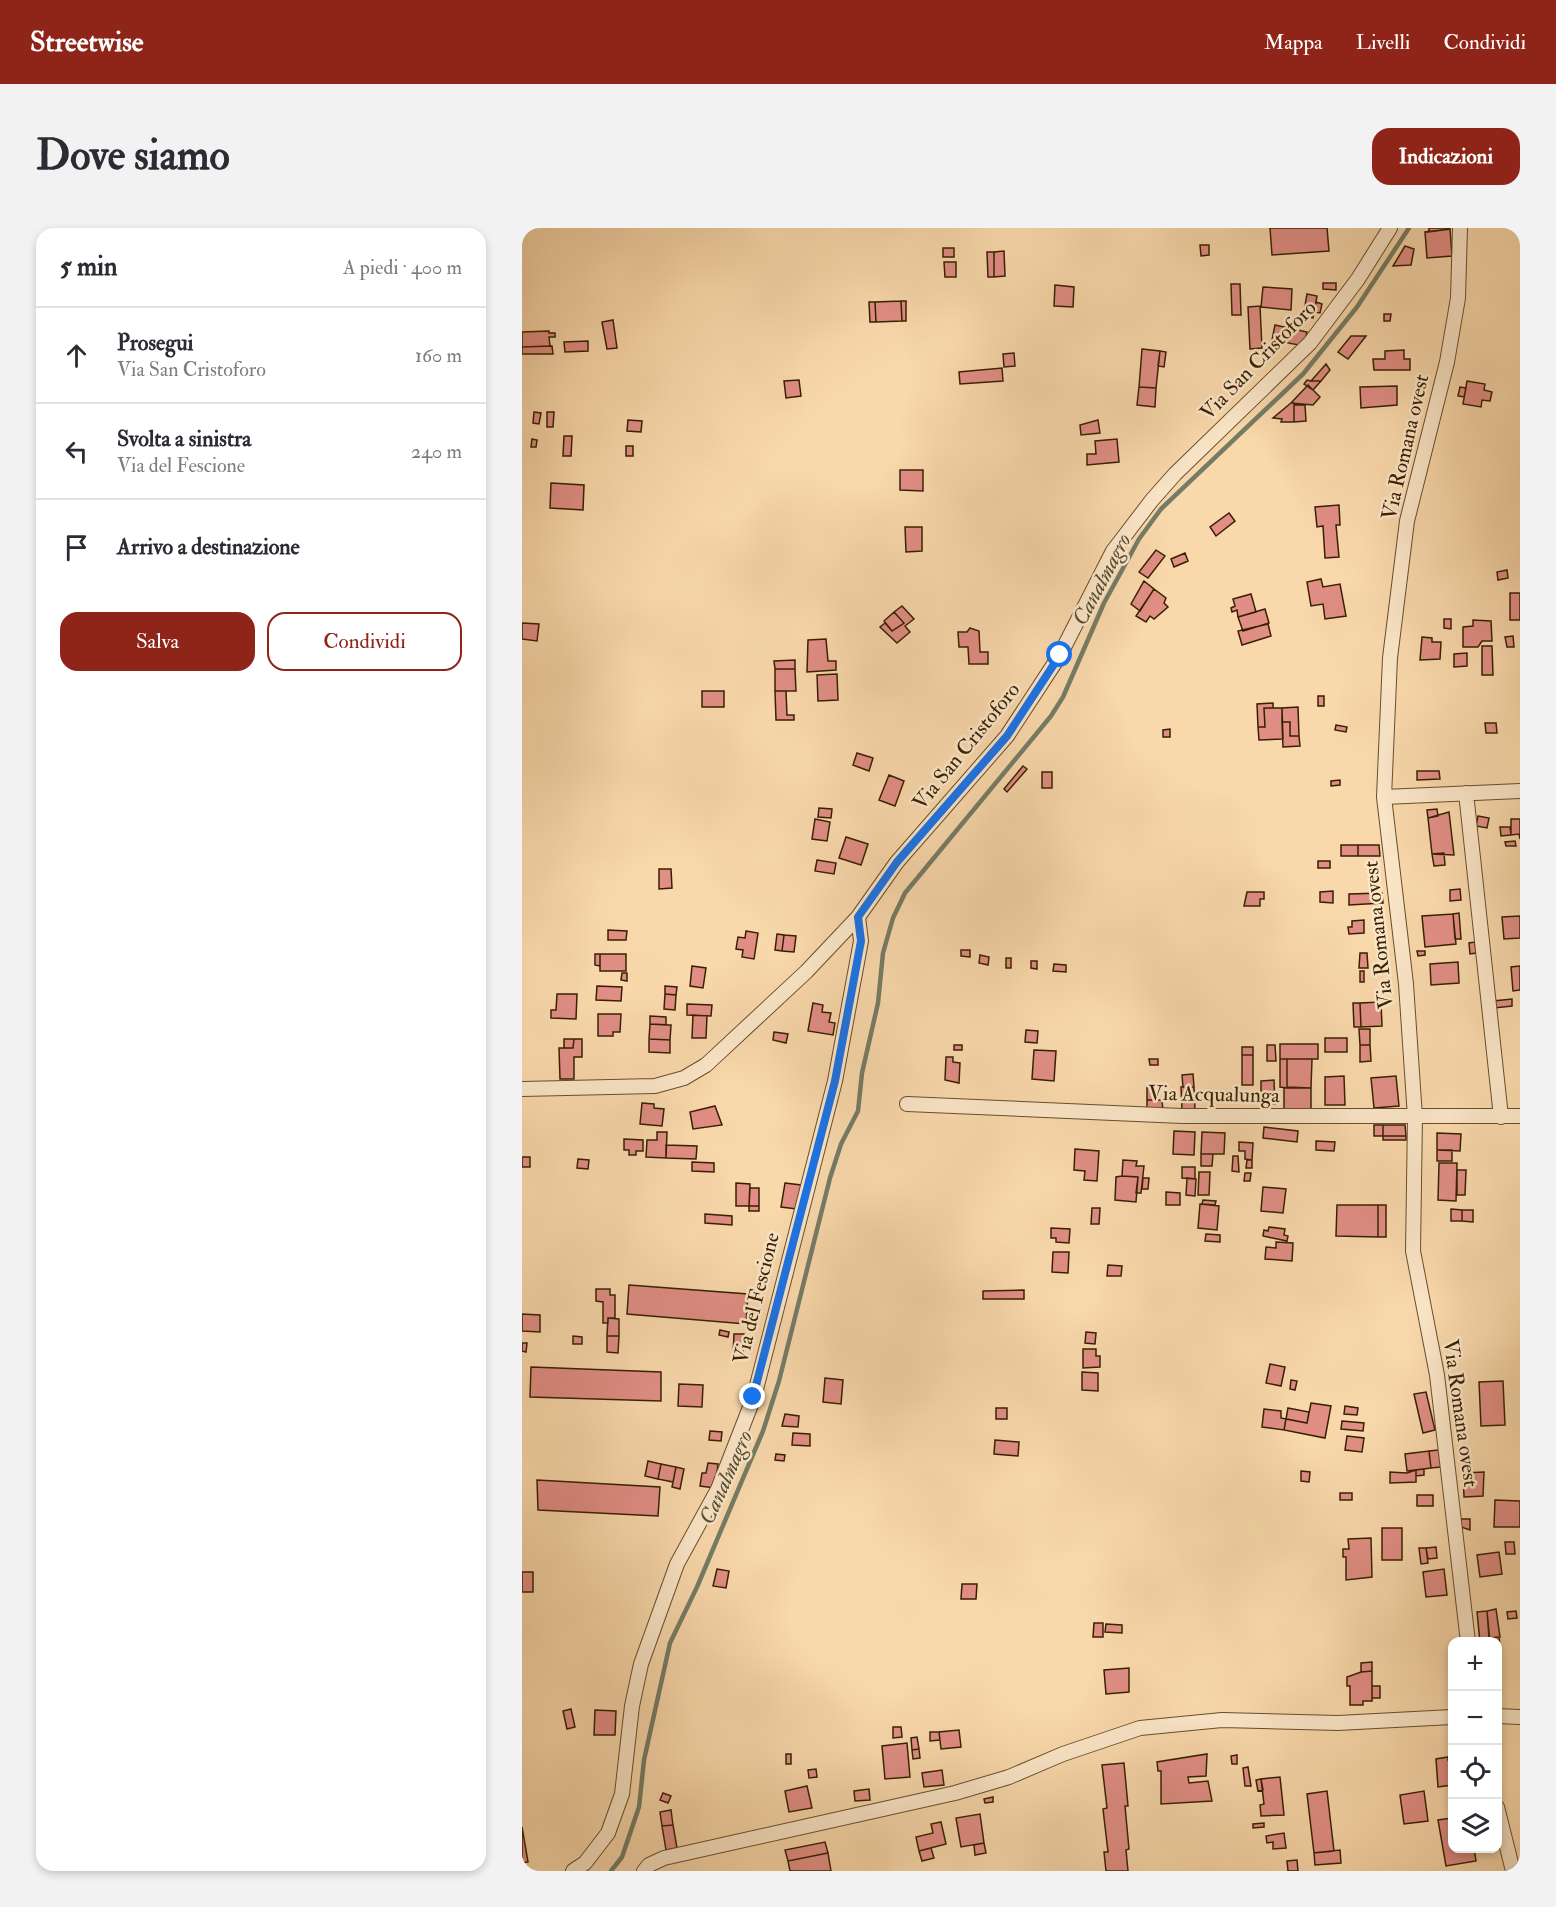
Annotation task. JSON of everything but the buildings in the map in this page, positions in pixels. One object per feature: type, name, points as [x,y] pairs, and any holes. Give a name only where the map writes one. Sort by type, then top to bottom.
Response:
[{"type":"street","name":"Via San Cristoforo","points":[[522,1089],[655,1086],[684,1078],[706,1065],[806,972],[858,917],[897,862],[1007,736],[1060,655],[1113,551],[1152,500],[1175,474],[1310,343],[1358,279],[1389,228]]},
{"type":"street","name":"Via Romana ovest","points":[[1460,228],[1461,270],[1453,330],[1407,521],[1390,658],[1384,797],[1406,984],[1415,1117],[1413,1251],[1437,1375],[1468,1637]]},
{"type":"street","points":[[1384,797],[1520,791]]},
{"type":"street","points":[[1466,793],[1501,1117]]},
{"type":"street","name":"Via del Fescione","points":[[573,1871],[585,1863],[608,1833],[622,1794],[632,1706],[641,1664],[678,1564],[718,1489],[753,1397],[835,1081],[861,941],[858,917]]},
{"type":"street","name":"Via Acqualunga","points":[[907,1104],[1182,1116],[1520,1116]]},
{"type":"street","points":[[1502,1716],[1520,1717]]},
{"type":"street","points":[[644,1871],[649,1865],[664,1858],[966,1790],[1009,1777],[1063,1754],[1140,1728],[1222,1720],[1338,1724],[1448,1717]]},
{"type":"street","points":[[1502,1827],[1513,1871]]},
{"type":"waterway","name":"Canalmagro","points":[[611,1871],[622,1857],[639,1807],[644,1760],[670,1643],[697,1587],[763,1431],[779,1381],[830,1178],[841,1144],[858,1111],[862,1073],[878,1003],[883,953],[893,918],[905,893],[1051,716],[1063,697],[1104,603],[1139,539],[1161,509],[1303,374],[1357,307],[1409,228]]},
{"type":"route","points":[[753,1397],[835,1081],[861,941],[858,917],[897,862],[1007,736],[1060,655]]}]
